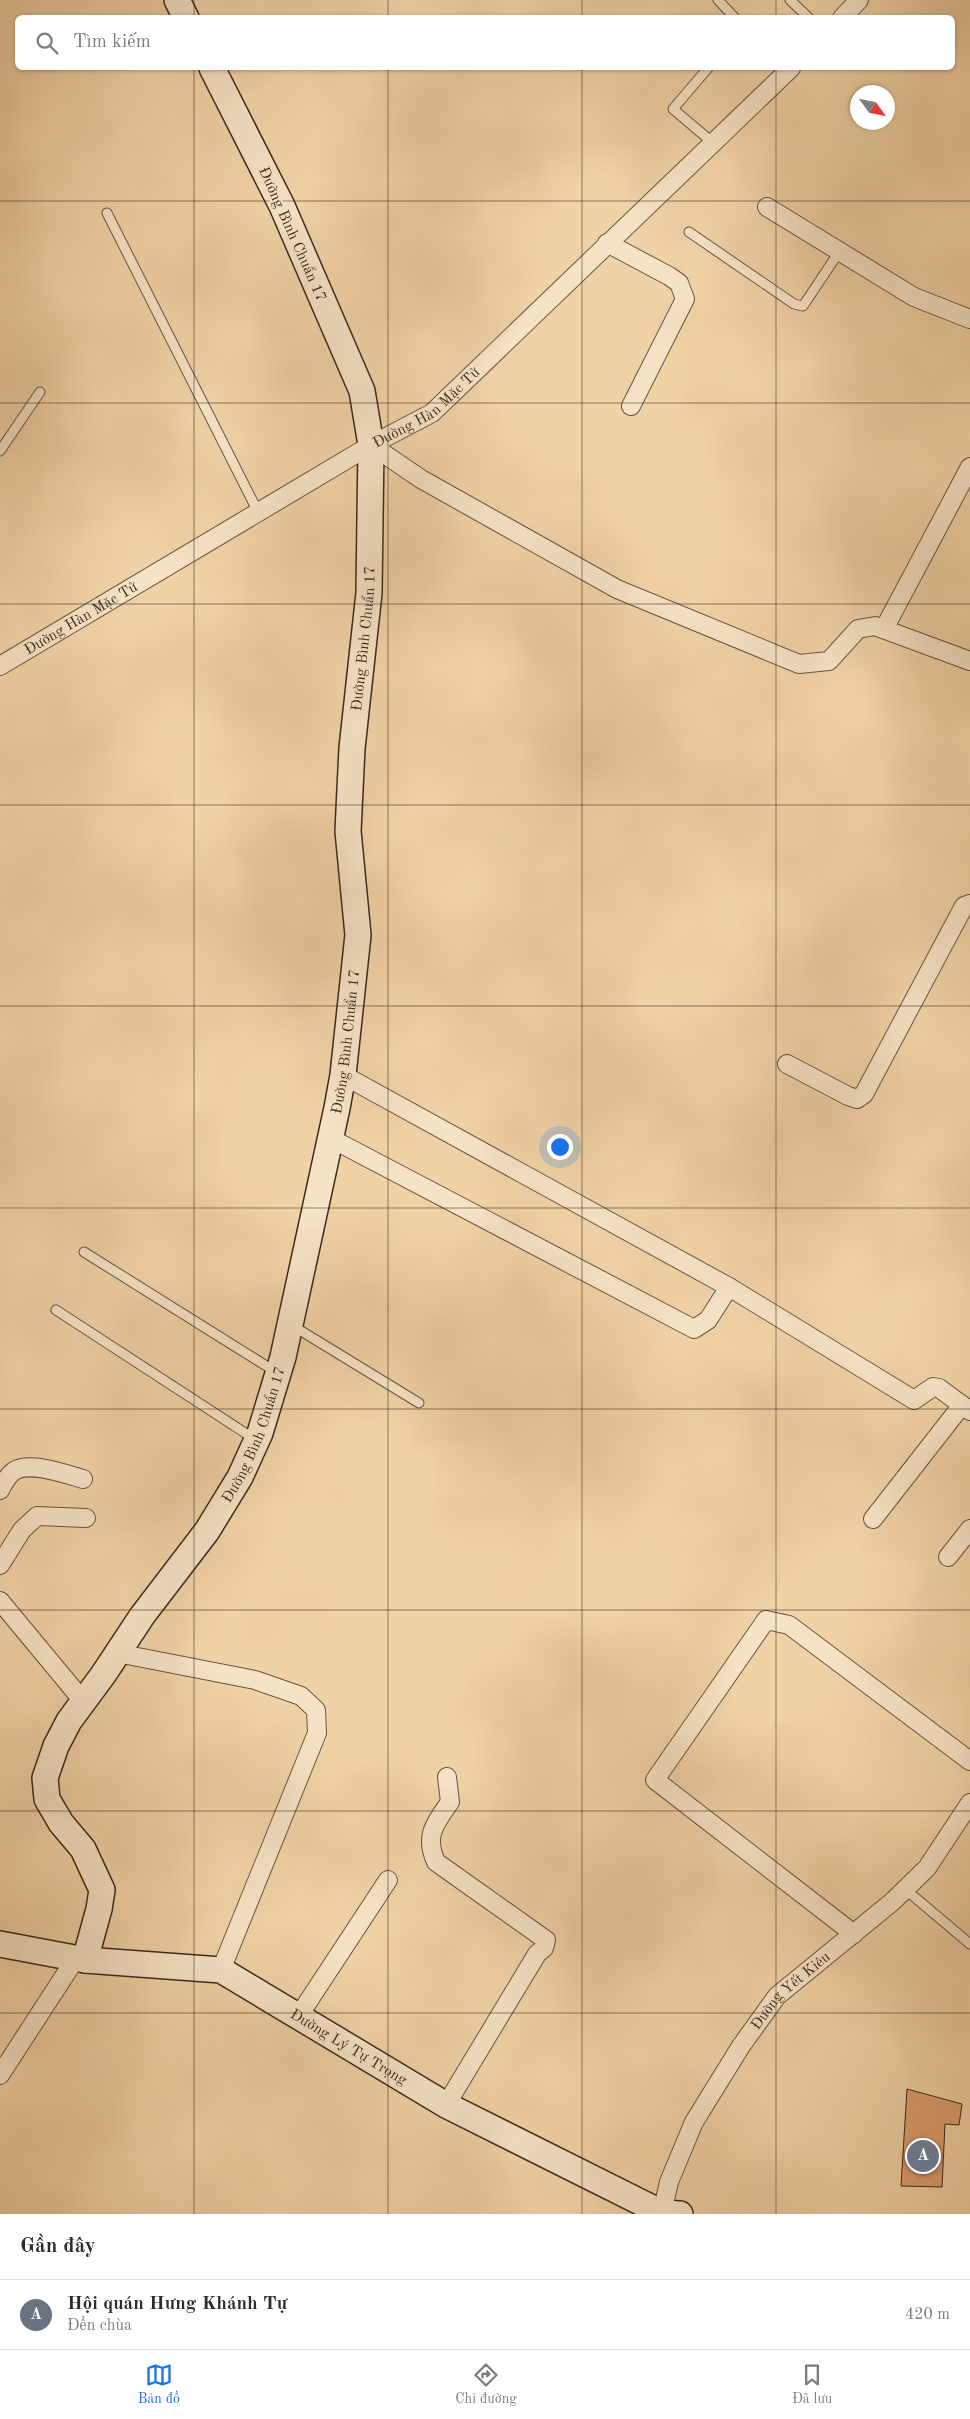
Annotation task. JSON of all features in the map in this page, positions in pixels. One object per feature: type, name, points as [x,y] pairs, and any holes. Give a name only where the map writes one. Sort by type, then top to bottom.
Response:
[{"type":"street","points":[[177,0],[184,15]]},
{"type":"street","points":[[845,15],[859,0]]},
{"type":"street","name":"Đường Bình Chuẩn 17","points":[[80,1959],[100,1909],[102,1890],[83,1849],[61,1823],[47,1799],[45,1778],[56,1746],[69,1720],[118,1654],[142,1616],[207,1531],[240,1477],[256,1440],[278,1374],[290,1324],[343,1075],[358,935],[348,831],[352,748],[369,593],[370,445],[362,391],[282,206],[213,70]]},
{"type":"street","name":"Đường Hàn Mặc Tử","points":[[0,666],[370,445],[432,413],[789,70]]},
{"type":"street","points":[[767,208],[914,297],[970,319]]},
{"type":"street","points":[[607,243],[669,276],[679,283],[684,293],[685,300],[631,406]]},
{"type":"street","points":[[370,445],[421,478],[617,589],[799,664],[830,661],[858,629],[875,626],[969,657]]},
{"type":"street","points":[[884,629],[970,467]]},
{"type":"street","points":[[787,1064],[848,1096],[857,1099],[864,1094],[964,906],[970,904]]},
{"type":"street","points":[[343,1075],[729,1287],[914,1400],[933,1387],[939,1388],[966,1408],[873,1519]]},
{"type":"street","points":[[330,1138],[694,1329],[708,1320],[729,1287]]},
{"type":"street","points":[[0,1490],[7,1477],[16,1470],[35,1468],[57,1471],[83,1479]]},
{"type":"street","points":[[0,1565],[22,1530],[36,1516],[86,1518]]},
{"type":"street","points":[[948,1558],[970,1529]]},
{"type":"street","points":[[0,1601],[83,1701]]},
{"type":"street","points":[[854,1934],[655,1780],[766,1620],[789,1625],[970,1761]]},
{"type":"street","points":[[118,1654],[255,1680],[301,1696],[316,1710],[317,1733],[221,1970]]},
{"type":"street","points":[[446,2105],[537,1954],[544,1948],[546,1940],[436,1862],[430,1848],[434,1824],[450,1802],[447,1776]]},
{"type":"street","name":"Đường Yết Kiêu","points":[[668,2214],[669,2182],[694,2122],[741,2046],[777,1996],[854,1934],[927,1868],[970,1803]]},
{"type":"street","points":[[298,2016],[388,1880]]},
{"type":"street","name":"Đường Lý Tự Trọng","points":[[0,1944],[80,1959],[221,1970],[446,2105],[668,2214]]},
{"type":"street","points":[[0,2076],[80,1959]]},
{"type":"lane","points":[[718,0],[733,15]]},
{"type":"lane","points":[[790,0],[806,15]]},
{"type":"lane","points":[[706,70],[673,109],[712,142]]},
{"type":"lane","points":[[107,213],[258,512]]},
{"type":"lane","points":[[690,232],[794,304],[803,306],[839,252]]},
{"type":"lane","points":[[0,451],[40,392]]},
{"type":"lane","points":[[84,1252],[278,1374]]},
{"type":"lane","points":[[56,1310],[256,1440]]},
{"type":"lane","points":[[290,1324],[419,1403]]},
{"type":"lane","points":[[905,1889],[970,1944]]},
{"type":"building","points":[[907,2089],[962,2104],[959,2125],[945,2124],[942,2187],[901,2186]]},
{"type":"place","name":"Hội quán Hưng Khánh Tự","points":[[923,2156]]}]
